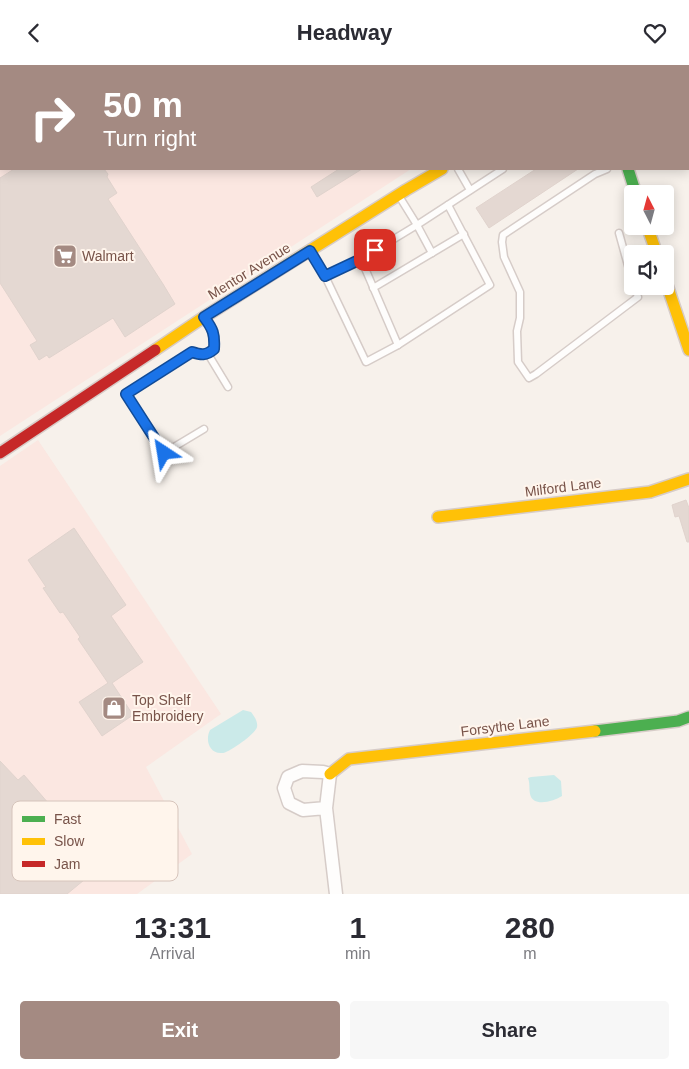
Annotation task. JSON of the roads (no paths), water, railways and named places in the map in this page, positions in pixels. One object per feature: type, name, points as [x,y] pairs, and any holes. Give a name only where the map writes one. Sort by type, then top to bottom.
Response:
[{"type":"street","name":"Mentor Avenue","points":[[0,453],[204,317],[440,170]]},
{"type":"street","points":[[628,170],[633,185]]},
{"type":"street","points":[[670,295],[689,350]]},
{"type":"street","name":"Milford Lane","points":[[438,517],[650,492],[689,479]]},
{"type":"street","name":"Forsythe Lane","points":[[330,774],[349,759],[678,721],[689,717]]},
{"type":"street","points":[[326,808],[303,810],[289,803],[284,788],[288,777],[302,771],[330,774],[326,808],[336,894]]},
{"type":"lane","points":[[459,170],[470,190]]},
{"type":"lane","points":[[325,276],[361,259],[501,170]]},
{"type":"lane","points":[[605,170],[595,174],[503,235],[504,257],[520,292],[520,318],[516,331],[518,362],[529,377],[536,374],[638,297],[637,295]]},
{"type":"lane","points":[[398,195],[432,253]]},
{"type":"lane","points":[[310,251],[325,276],[366,362],[398,345],[490,285],[448,205]]},
{"type":"lane","points":[[618,233],[624,253]]},
{"type":"lane","points":[[373,288],[464,234]]},
{"type":"lane","points":[[361,259],[398,345]]},
{"type":"lane","points":[[204,317],[213,330],[215,337],[214,349],[208,354],[202,355],[192,352],[126,394],[164,453],[204,429]]},
{"type":"lane","points":[[208,354],[228,387]]},
{"type":"water","points":[[243,710],[251,712],[254,717],[257,725],[255,730],[230,750],[218,753],[211,749],[208,742],[210,730]]},
{"type":"water","points":[[554,775],[561,781],[562,796],[544,802],[535,801],[530,794],[528,778]]},
{"type":"place","name":"Walmart","points":[[65,256]]},
{"type":"place","name":"Top Shelf Embroidery","points":[[114,708]]}]
